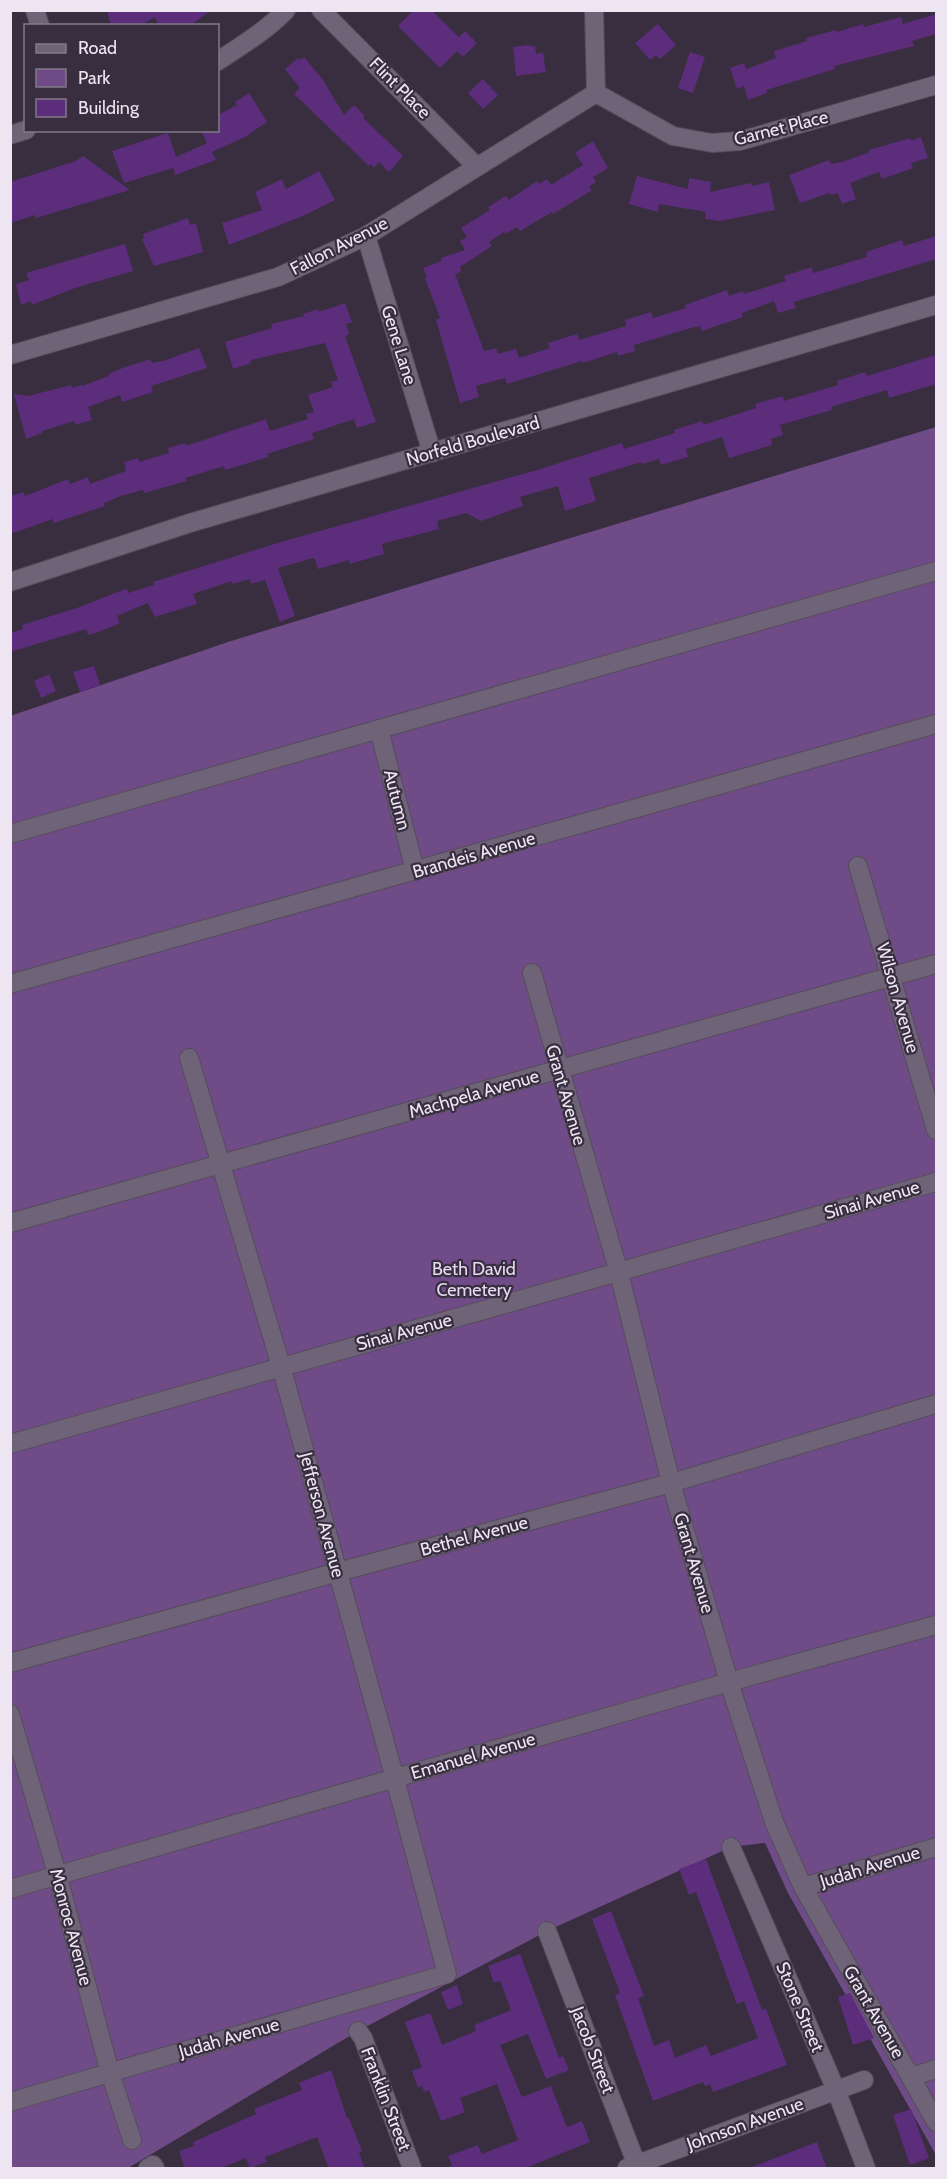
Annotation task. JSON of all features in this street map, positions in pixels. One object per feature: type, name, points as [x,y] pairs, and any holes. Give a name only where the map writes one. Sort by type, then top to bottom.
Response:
[{"type":"street","points":[[219,60],[286,10]]},
{"type":"street","name":"Flint Place","points":[[321,10],[477,167]]},
{"type":"street","points":[[594,10],[596,93]]},
{"type":"street","name":"Garnet Place","points":[[596,93],[673,136],[712,143],[740,141],[936,85]]},
{"type":"street","name":"Fallon Avenue","points":[[10,355],[278,277],[366,236],[596,93]]},
{"type":"street","name":"Gene Lane","points":[[366,236],[432,453]]},
{"type":"street","name":"Norfeld Boulevard","points":[[10,582],[190,524],[936,305]]},
{"type":"street","points":[[10,834],[936,572]]},
{"type":"street","name":"Brandeis Avenue","points":[[10,984],[936,724]]},
{"type":"street","name":"Autumn","points":[[379,729],[415,871]]},
{"type":"street","name":"Wilson Avenue","points":[[858,866],[936,1130]]},
{"type":"street","name":"Machpela Avenue","points":[[10,1223],[936,964]]},
{"type":"street","name":"Grant Avenue","points":[[532,974],[619,1273],[671,1483],[729,1682],[774,1822],[803,1887],[936,2122]]},
{"type":"street","name":"Jefferson Avenue","points":[[189,1058],[281,1366],[447,1974]]},
{"type":"street","name":"Sinai Avenue","points":[[10,1444],[936,1182]]},
{"type":"street","name":"Bethel Avenue","points":[[10,1663],[671,1483],[936,1404]]},
{"type":"street","name":"Emanuel Avenue","points":[[10,1889],[729,1682],[936,1625]]},
{"type":"street","name":"Monroe Avenue","points":[[10,1714],[58,1877],[110,2073],[132,2140]]},
{"type":"street","name":"Stone Street","points":[[731,1847],[836,2090],[866,2169]]},
{"type":"street","name":"Judah Avenue","points":[[803,1887],[936,1847]]},
{"type":"street","name":"Jacob Street","points":[[547,1931],[634,2167]]},
{"type":"street","name":"Judah Avenue","points":[[10,2102],[447,1974]]},
{"type":"street","name":"Franklin Street","points":[[358,2031],[363,2038],[412,2169]]},
{"type":"street","points":[[911,2077],[936,2069]]},
{"type":"street","name":"Johnson Avenue","points":[[634,2167],[864,2080]]},
{"type":"street","points":[[148,2169],[153,2165],[154,2169]]},
{"type":"green space","name":"Beth David Cemetery","points":[[936,427],[936,2155],[788,1893],[765,1843],[731,1847],[547,1931],[358,2031],[128,2168],[11,2168],[10,716],[231,641]]},
{"type":"building","points":[[107,10],[211,10],[193,24],[158,24],[155,17],[143,24],[110,24]]},
{"type":"building","points":[[414,10],[431,10],[459,37],[465,31],[477,43],[463,57],[457,51],[440,68],[398,26]]},
{"type":"building","points":[[936,14],[936,34],[912,41],[914,46],[834,66],[835,69],[766,90],[767,93],[748,100],[744,86],[737,89],[730,68],[744,63],[746,69],[776,58],[774,51],[807,41],[806,38],[836,30],[837,32],[863,24],[864,27],[901,17],[903,24]]},
{"type":"building","points":[[658,24],[676,45],[660,59],[656,55],[650,60],[635,43]]},
{"type":"building","points":[[535,46],[536,54],[543,53],[546,72],[516,76],[513,47]]},
{"type":"building","points":[[690,52],[705,57],[693,93],[678,88]]},
{"type":"building","points":[[304,57],[323,80],[344,115],[354,105],[365,116],[363,118],[403,156],[389,172],[379,162],[374,168],[371,164],[369,166],[294,94],[300,88],[285,69],[298,58],[300,60]]},
{"type":"building","points":[[483,79],[498,95],[483,109],[468,93]]},
{"type":"building","points":[[249,93],[267,122],[245,137],[212,152],[216,160],[175,175],[173,168],[124,183],[112,151],[168,133],[176,157],[207,143],[202,132],[219,132],[219,114],[237,105],[235,102]]},
{"type":"building","points":[[921,137],[928,158],[911,163],[913,168],[882,179],[879,172],[850,183],[856,199],[842,204],[838,193],[831,195],[830,193],[800,203],[789,175],[829,160],[831,164],[842,162],[870,152],[869,150]]},
{"type":"building","points":[[593,141],[608,168],[593,177],[596,182],[589,187],[592,190],[520,231],[517,227],[505,234],[504,232],[489,242],[492,246],[460,267],[461,272],[455,274],[484,351],[496,348],[498,354],[516,349],[519,358],[550,348],[548,343],[577,334],[579,340],[626,326],[625,320],[651,312],[653,318],[686,308],[685,305],[727,290],[729,296],[743,291],[744,294],[786,281],[784,276],[812,267],[813,273],[867,257],[866,252],[902,240],[904,246],[936,236],[936,259],[794,302],[796,308],[778,313],[774,301],[742,313],[743,317],[702,331],[700,326],[634,345],[635,351],[618,356],[617,352],[507,384],[505,378],[476,386],[479,397],[460,403],[436,320],[440,318],[423,268],[442,261],[441,258],[465,250],[460,241],[467,237],[461,228],[490,210],[488,207],[506,196],[509,200],[537,181],[539,184],[547,179],[551,185],[583,165],[575,153]]},
{"type":"building","points":[[83,156],[130,190],[36,218],[35,215],[10,223],[10,182],[76,161]]},
{"type":"building","points":[[319,171],[335,200],[305,215],[229,245],[222,223],[262,210],[255,192],[282,179],[286,189]]},
{"type":"building","points":[[637,176],[688,189],[689,178],[711,182],[710,192],[751,183],[752,186],[769,182],[775,210],[720,221],[705,219],[706,212],[659,204],[658,212],[629,204]]},
{"type":"building","points":[[188,218],[190,225],[196,223],[203,252],[154,266],[142,239],[143,234]]},
{"type":"building","points":[[125,244],[133,271],[75,288],[32,305],[31,301],[21,305],[16,284],[29,280],[26,273]]},
{"type":"building","points":[[345,303],[352,322],[346,324],[349,334],[345,336],[376,422],[357,428],[354,419],[312,433],[314,439],[267,454],[268,457],[225,470],[224,466],[185,478],[187,481],[144,493],[143,490],[121,496],[104,503],[105,506],[54,523],[53,519],[10,534],[10,496],[23,492],[25,496],[68,479],[70,484],[88,477],[90,484],[126,471],[124,462],[138,458],[139,462],[169,453],[168,448],[185,443],[186,446],[266,419],[270,431],[308,419],[306,414],[314,412],[308,395],[333,387],[331,382],[338,380],[325,343],[251,360],[251,363],[233,369],[225,342],[272,328],[271,324]]},
{"type":"building","points":[[199,348],[207,368],[151,386],[153,392],[122,402],[120,395],[88,407],[92,420],[75,425],[74,421],[42,431],[26,439],[14,394],[28,396],[71,385],[72,388],[82,386],[125,367],[151,359],[152,363],[163,361]]},
{"type":"building","points":[[936,356],[936,384],[889,398],[887,390],[831,407],[832,410],[780,425],[783,435],[771,439],[772,445],[729,458],[722,437],[686,449],[688,457],[661,465],[659,459],[642,464],[641,462],[589,478],[596,501],[565,511],[558,486],[520,497],[523,506],[481,521],[466,513],[437,521],[439,529],[382,544],[384,554],[350,564],[349,560],[318,569],[313,558],[278,568],[295,616],[280,622],[265,580],[251,584],[250,579],[232,584],[232,581],[193,594],[197,604],[155,617],[148,603],[117,616],[120,623],[101,631],[88,635],[86,629],[10,652],[10,633],[23,629],[22,625],[80,607],[117,592],[127,589],[128,593],[154,585],[153,582],[281,542],[537,470],[622,443],[624,449],[675,433],[674,430],[702,421],[703,425],[756,408],[755,404],[783,396],[784,401],[838,385],[837,381],[865,372],[867,376]]},
{"type":"building","points":[[94,666],[100,685],[80,692],[73,672]]},
{"type":"building","points":[[49,674],[56,691],[41,698],[34,681]]},
{"type":"building","points":[[706,1859],[762,2010],[766,2009],[787,2065],[713,2092],[710,2084],[705,2086],[703,2082],[653,2101],[615,1995],[620,1993],[592,1919],[611,1911],[644,1996],[638,1998],[654,2046],[669,2040],[675,2058],[706,2045],[711,2056],[758,2038],[744,2001],[737,2004],[696,1892],[689,1895],[679,1869]]},
{"type":"building","points":[[520,1954],[559,2058],[563,2056],[569,2070],[546,2079],[528,2034],[500,2045],[522,2097],[551,2086],[567,2127],[582,2121],[590,2142],[523,2169],[447,2169],[452,2165],[448,2156],[478,2145],[482,2154],[518,2140],[497,2084],[460,2098],[465,2112],[441,2121],[429,2090],[424,2092],[422,2086],[418,2088],[412,2071],[422,2067],[405,2022],[430,2013],[442,2045],[476,2031],[474,2025],[511,2010],[500,1981],[494,1983],[488,1966]]},
{"type":"building","points":[[457,1985],[463,2004],[448,2010],[441,1992]]},
{"type":"building","points":[[850,1993],[874,2038],[853,2045],[838,1997]]},
{"type":"building","points":[[331,2070],[347,2118],[349,2118],[362,2151],[359,2152],[365,2169],[329,2169],[317,2137],[265,2157],[267,2162],[250,2168],[246,2158],[218,2169],[185,2169],[179,2151],[194,2146],[193,2142],[256,2114],[254,2109],[302,2090],[299,2083]]},
{"type":"building","points":[[911,2109],[929,2158],[910,2165],[893,2115]]},
{"type":"building","points":[[817,2142],[827,2169],[753,2169],[752,2167]]}]
